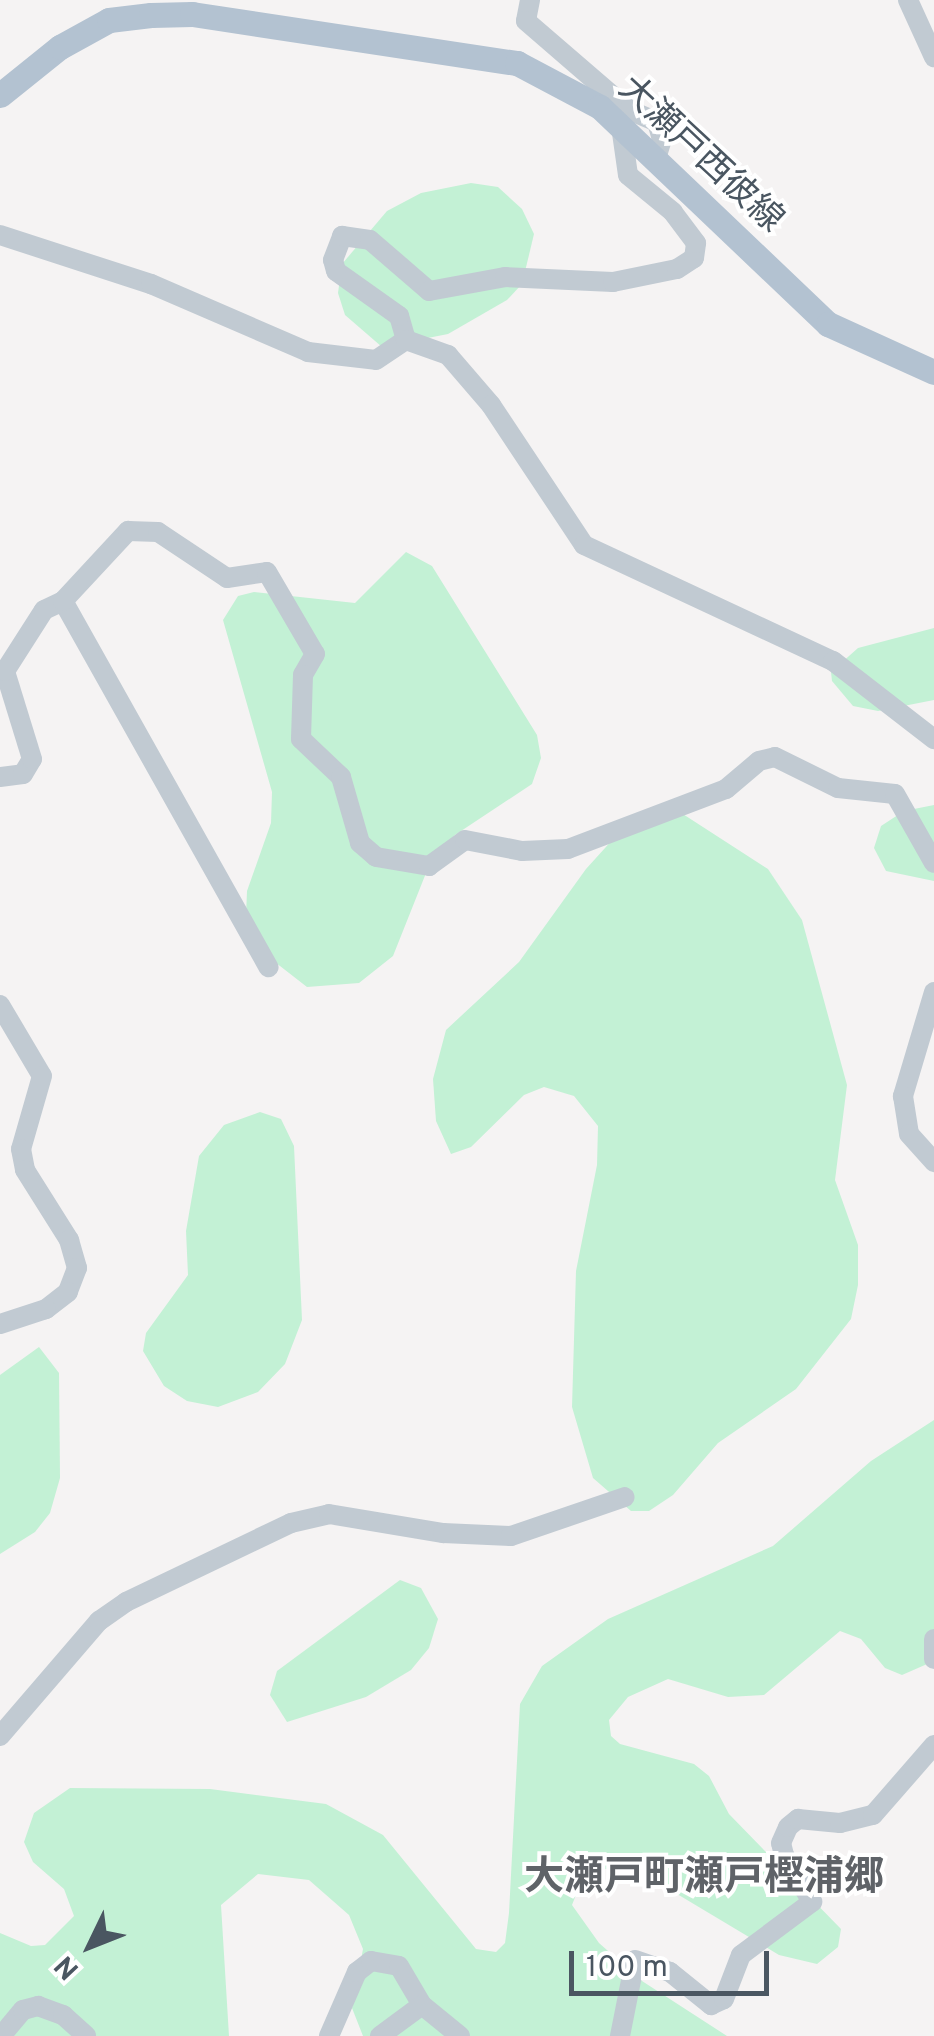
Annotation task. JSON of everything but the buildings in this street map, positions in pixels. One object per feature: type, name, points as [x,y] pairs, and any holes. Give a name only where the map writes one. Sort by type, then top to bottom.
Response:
[{"type":"main road","name":"大瀬戸西彼線","points":[[0,95],[60,47],[109,20],[192,14],[517,63],[592,100],[828,324],[934,372]]},
{"type":"street","points":[[530,0],[526,21],[630,110],[657,122],[662,139],[656,159]]},
{"type":"street","points":[[908,0],[934,57]]},
{"type":"street","points":[[406,340],[400,316],[336,270],[333,260],[342,236],[370,240],[429,292],[505,277],[612,282],[677,269],[694,258],[696,243],[673,212],[628,175],[622,126]]},
{"type":"street","points":[[0,235],[150,284],[308,352],[376,360],[406,340]]},
{"type":"street","points":[[406,340],[448,355],[490,404],[584,546],[833,661],[934,739]]},
{"type":"street","points":[[0,777],[23,774],[32,759],[5,671],[44,610],[63,601],[128,530],[158,532],[228,578],[267,572],[314,654],[303,675],[301,739],[341,778],[360,844],[398,866],[429,866],[465,840],[522,851],[585,844],[726,790],[759,760],[775,757],[838,788],[895,794],[934,863]]},
{"type":"street","points":[[63,601],[268,967]]},
{"type":"street","points":[[934,992],[903,1096],[909,1134],[934,1162]]},
{"type":"street","points":[[0,1005],[42,1076],[21,1149],[24,1170],[69,1240],[77,1268],[68,1292],[46,1308],[0,1324]]},
{"type":"street","points":[[0,1736],[99,1621],[126,1602],[291,1524],[356,1516],[443,1533],[511,1536],[624,1497]]},
{"type":"street","points":[[934,1639],[934,1660]]},
{"type":"street","points":[[620,2036],[635,1960],[670,1972],[711,2005],[724,1999],[740,1955],[812,1902],[784,1855],[781,1843],[788,1827],[798,1818],[840,1822],[872,1815],[934,1745]]},
{"type":"street","points":[[330,2036],[357,1972],[371,1961],[399,1966],[422,2006],[460,2036]]},
{"type":"street","points":[[0,2036],[23,2010],[38,2006],[63,2015],[86,2036]]},
{"type":"street","points":[[380,2036],[422,2006]]},
{"type":"green space","points":[[471,183],[498,187],[522,209],[534,234],[522,284],[507,300],[448,334],[382,347],[345,315],[338,293],[342,264],[387,211],[421,193]]},
{"type":"green space","points":[[406,552],[432,566],[537,735],[541,758],[532,784],[455,835],[432,858],[393,956],[359,983],[307,987],[262,952],[246,916],[247,891],[271,823],[272,792],[223,620],[238,596],[254,592],[355,603]]},
{"type":"green space","points":[[934,628],[934,700],[878,711],[853,706],[832,681],[831,672],[858,648]]},
{"type":"green space","points":[[934,805],[934,881],[886,871],[874,848],[881,826],[904,811]]},
{"type":"green space","points":[[672,807],[768,869],[802,920],[847,1085],[835,1180],[858,1245],[858,1285],[851,1319],[796,1389],[718,1443],[673,1495],[649,1511],[631,1511],[593,1478],[572,1407],[576,1271],[597,1165],[598,1126],[574,1096],[544,1087],[524,1095],[471,1147],[451,1154],[436,1121],[433,1079],[446,1030],[519,962],[586,869],[624,827]]},
{"type":"green space","points":[[260,1112],[281,1119],[294,1146],[302,1320],[285,1364],[258,1392],[218,1407],[187,1401],[164,1386],[143,1351],[146,1333],[188,1275],[186,1231],[199,1156],[224,1125]]},
{"type":"green space","points":[[39,1347],[59,1373],[60,1478],[50,1513],[35,1532],[0,1554],[0,1375]]},
{"type":"green space","points":[[934,1420],[934,1661],[902,1675],[885,1668],[861,1639],[840,1631],[764,1695],[728,1697],[668,1679],[628,1697],[609,1720],[611,1736],[620,1744],[694,1764],[709,1776],[729,1814],[841,1929],[838,1947],[817,1964],[779,1955],[657,1882],[617,1869],[598,1869],[581,1882],[572,1905],[599,1943],[642,1981],[727,2036],[363,2036],[352,2008],[363,1949],[349,1915],[309,1880],[258,1874],[221,1905],[229,2036],[0,2036],[0,1933],[31,1946],[45,1945],[74,1916],[64,1889],[33,1862],[24,1842],[34,1813],[70,1788],[210,1789],[326,1804],[383,1835],[476,1949],[496,1952],[505,1943],[509,1913],[520,1704],[542,1666],[608,1619],[773,1546],[871,1461]]},
{"type":"green space","points":[[400,1580],[421,1588],[438,1619],[429,1648],[411,1670],[366,1697],[287,1722],[270,1695],[277,1671]]},
{"type":"district","name":"大瀬戸町瀬戸樫浦郷","points":[[704,1879]]}]
